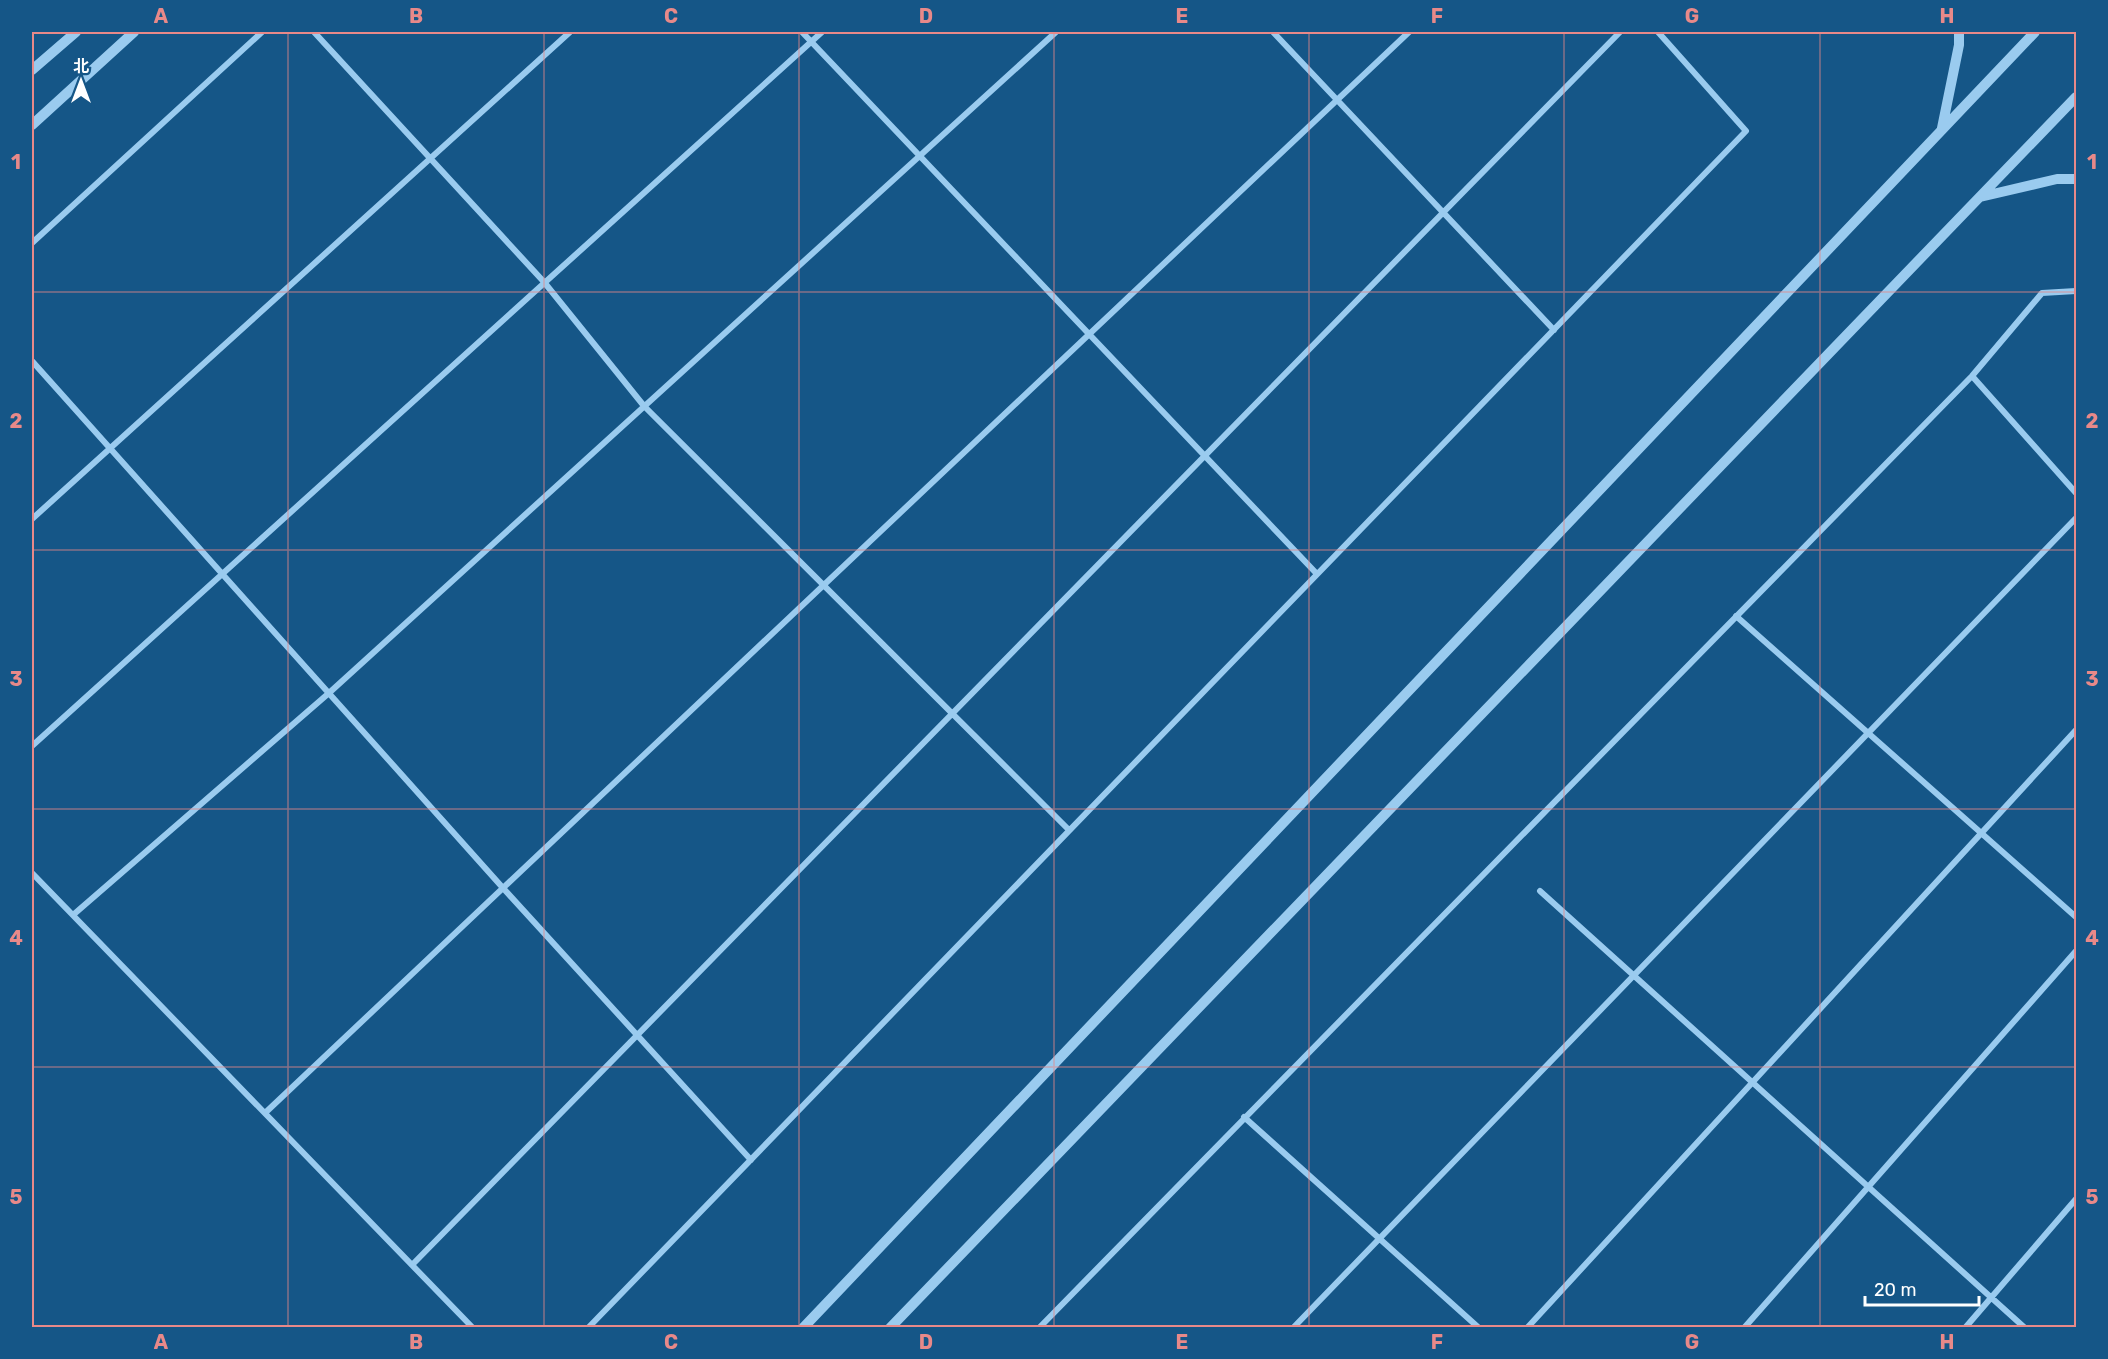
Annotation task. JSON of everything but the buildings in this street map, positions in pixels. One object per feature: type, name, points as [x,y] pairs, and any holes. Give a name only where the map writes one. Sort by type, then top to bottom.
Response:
[{"type":"street","points":[[32,70],[76,32]]},
{"type":"street","points":[[32,125],[134,32]]},
{"type":"street","points":[[32,243],[262,32]]},
{"type":"street","points":[[314,32],[544,282],[644,406],[1069,830]]},
{"type":"street","points":[[32,519],[570,32]]},
{"type":"street","points":[[802,32],[1317,574]]},
{"type":"street","points":[[32,746],[822,32]]},
{"type":"street","points":[[73,915],[329,693],[1056,32]]},
{"type":"street","points":[[1273,32],[1554,330]]},
{"type":"street","points":[[265,1113],[1408,32]]},
{"type":"street","points":[[412,1265],[1620,32]]},
{"type":"street","points":[[588,1328],[1746,131],[1658,32]]},
{"type":"street","points":[[1942,130],[1959,45],[1959,32]]},
{"type":"street","points":[[803,1328],[2035,32]]},
{"type":"street","points":[[890,1328],[2076,97]]},
{"type":"street","points":[[1979,197],[2057,178],[2076,179]]},
{"type":"street","points":[[1039,1328],[1972,376],[2042,293],[2076,291]]},
{"type":"street","points":[[32,361],[503,888],[751,1160]]},
{"type":"street","points":[[1972,376],[2076,493]]},
{"type":"street","points":[[1293,1328],[2076,518]]},
{"type":"street","points":[[1736,616],[2076,917]]},
{"type":"street","points":[[1527,1328],[2076,730]]},
{"type":"street","points":[[32,873],[473,1328]]},
{"type":"street","points":[[1540,891],[2025,1328]]},
{"type":"street","points":[[1744,1328],[2076,951]]},
{"type":"street","points":[[1244,1118],[1479,1328]]},
{"type":"street","points":[[1965,1328],[2076,1199]]}]
